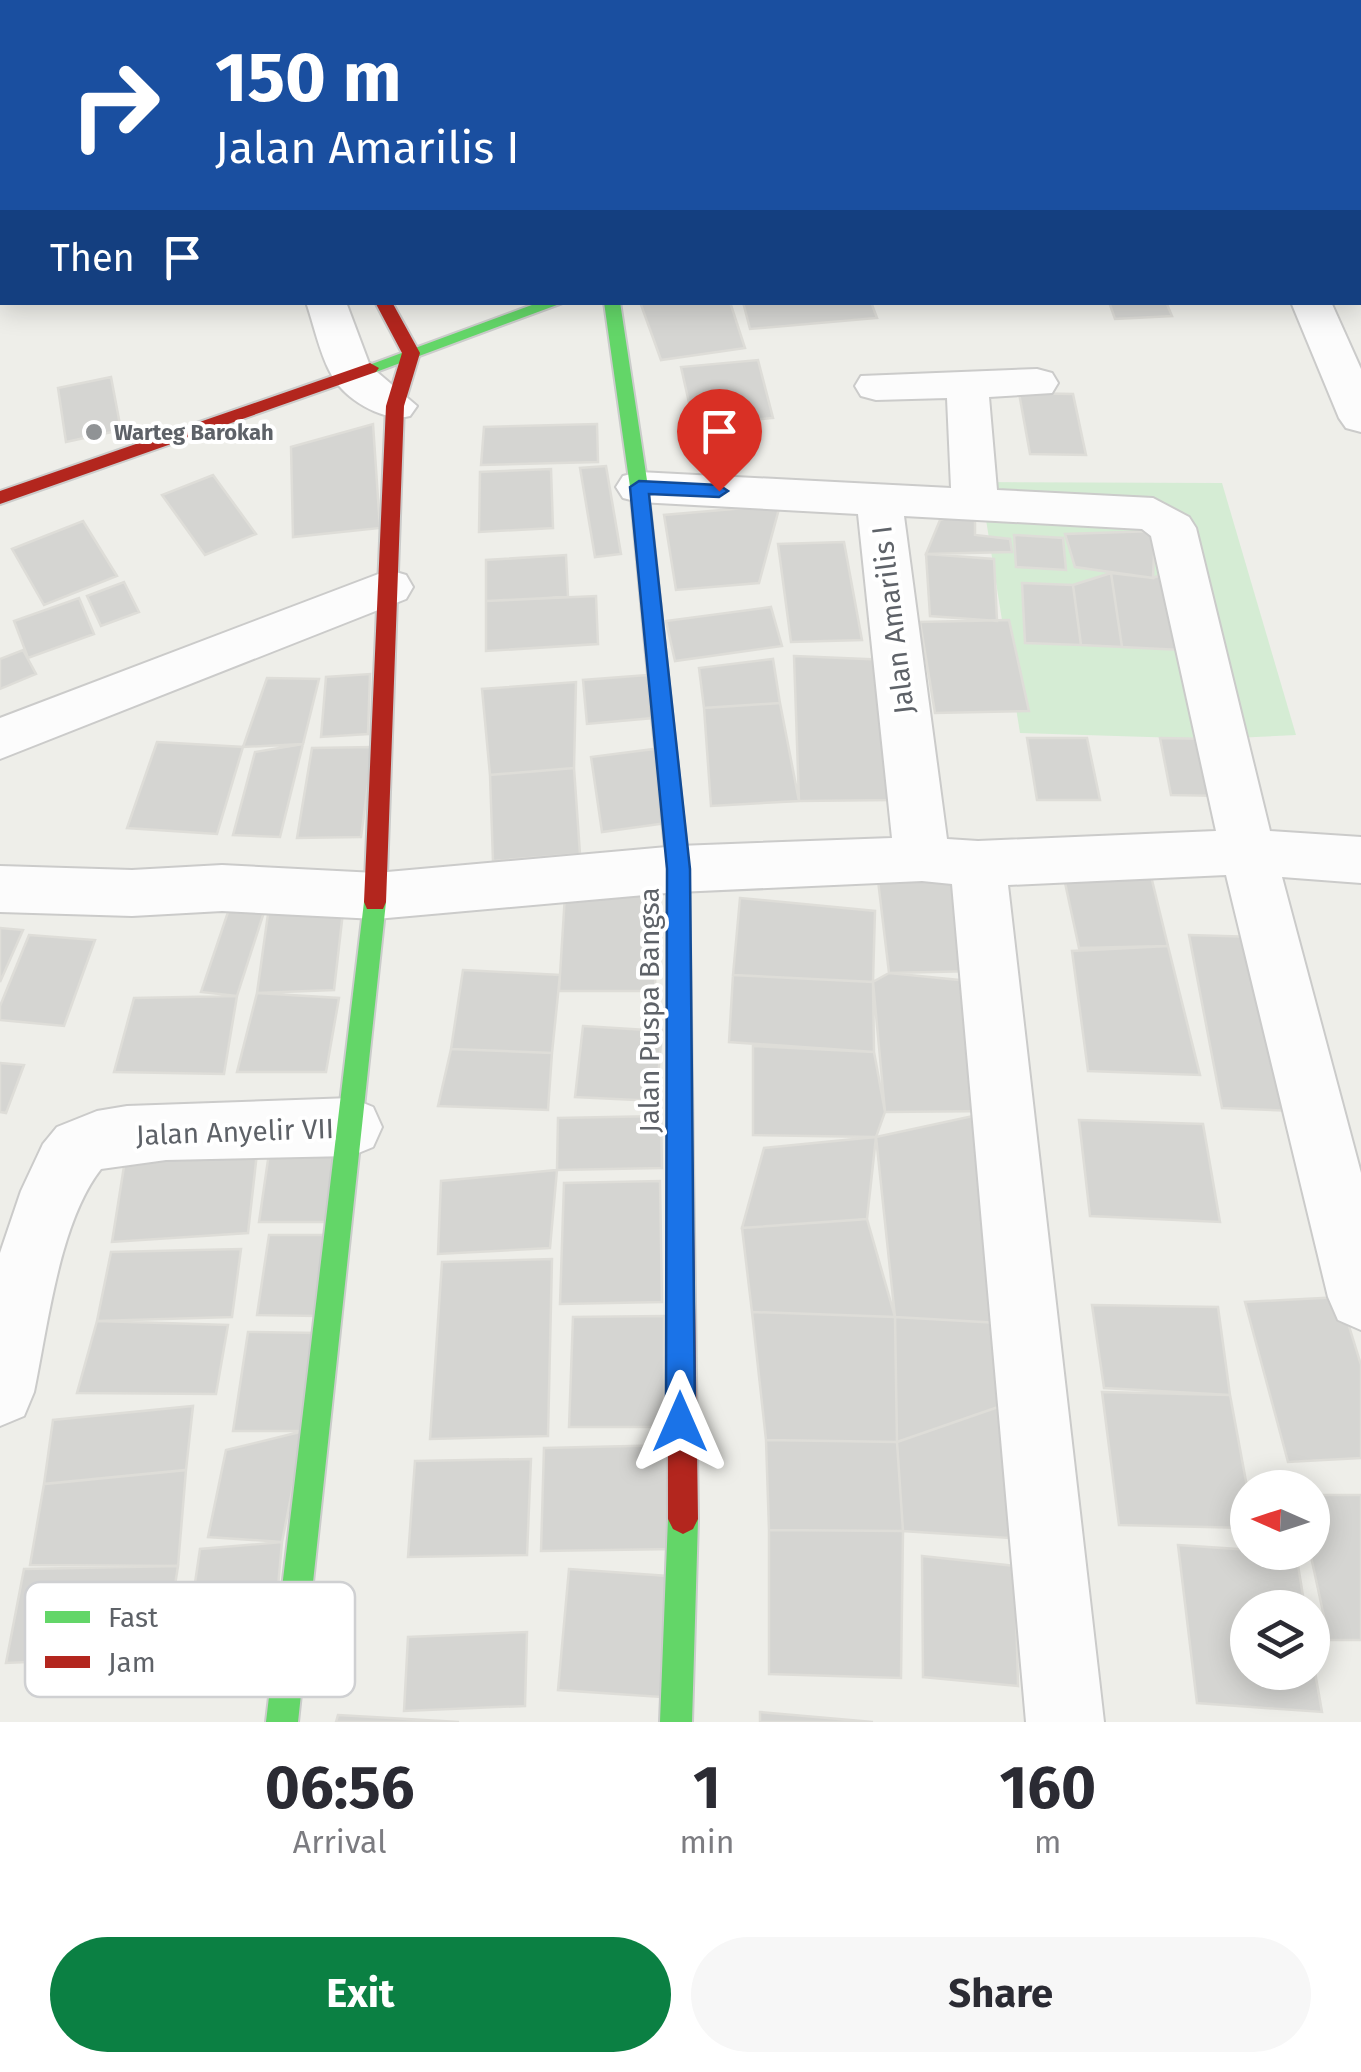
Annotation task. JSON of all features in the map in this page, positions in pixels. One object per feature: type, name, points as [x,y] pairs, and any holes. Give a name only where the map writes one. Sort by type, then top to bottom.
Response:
[{"type":"street","points":[[327,305],[351,372],[395,406]]},
{"type":"street","points":[[298,1582],[376,896],[395,406],[411,353],[386,305]]},
{"type":"street","points":[[0,498],[548,305]]},
{"type":"street","name":"Jalan Puspa Bangsa","points":[[612,305],[639,487],[678,869],[683,1568],[676,1722]]},
{"type":"street","points":[[1312,305],[1361,418]]},
{"type":"street","points":[[967,383],[976,504]]},
{"type":"street","points":[[876,386],[1037,383]]},
{"type":"street","name":"Jalan Amarilis I","points":[[639,487],[878,499],[950,862],[1065,1722]]},
{"type":"street","points":[[878,499],[1153,514],[1173,528],[1248,852],[1361,1297]]},
{"type":"street","points":[[0,739],[390,587]]},
{"type":"street","points":[[0,889],[132,893],[222,888],[376,896],[678,869],[1248,852],[1361,860]]},
{"type":"street","name":"Jalan Anyelir VII","points":[[0,1392],[57,1178],[80,1147],[125,1135],[351,1127]]},
{"type":"street","points":[[282,1722],[285,1697]]},
{"type":"green space","points":[[980,482],[1222,483],[1296,735],[1213,739],[1020,733]]},
{"type":"building","points":[[641,305],[731,305],[745,348],[661,360]]},
{"type":"building","points":[[744,305],[872,305],[877,318],[750,329]]},
{"type":"building","points":[[1110,305],[1167,305],[1172,316],[1115,319]]},
{"type":"building","points":[[758,360],[773,418],[694,425],[681,367]]},
{"type":"building","points":[[111,377],[121,430],[66,442],[58,388]]},
{"type":"building","points":[[1019,393],[1073,394],[1086,455],[1030,454]]},
{"type":"building","points":[[373,424],[380,528],[293,537],[291,447]]},
{"type":"building","points":[[597,424],[598,462],[481,465],[484,427]]},
{"type":"building","points":[[606,466],[621,554],[595,557],[580,468]]},
{"type":"building","points":[[551,469],[553,528],[479,532],[480,472]]},
{"type":"building","points":[[213,475],[256,534],[205,555],[162,495]]},
{"type":"building","points":[[780,505],[759,583],[676,590],[664,515]]},
{"type":"building","points":[[958,515],[975,520],[975,535],[1010,539],[1012,552],[926,554],[940,520]]},
{"type":"building","points":[[83,521],[117,576],[44,605],[12,549]]},
{"type":"building","points":[[1155,531],[1153,578],[1075,567],[1065,534]]},
{"type":"building","points":[[1014,535],[1063,538],[1066,570],[1016,567]]},
{"type":"building","points":[[844,542],[862,640],[791,642],[778,544]]},
{"type":"building","points":[[926,554],[994,559],[997,621],[930,616]]},
{"type":"building","points":[[566,555],[568,597],[486,601],[486,560]]},
{"type":"building","points":[[1111,573],[1122,647],[1081,645],[1073,585]]},
{"type":"building","points":[[1111,573],[1153,578],[1163,574],[1181,650],[1122,647]]},
{"type":"building","points":[[124,582],[139,612],[101,626],[87,596]]},
{"type":"building","points":[[1022,583],[1073,585],[1081,645],[1025,643]]},
{"type":"building","points":[[596,596],[598,644],[486,651],[486,601]]},
{"type":"building","points":[[79,598],[94,634],[28,658],[14,621]]},
{"type":"building","points":[[771,607],[782,646],[675,661],[666,621]]},
{"type":"building","points":[[1009,620],[1029,711],[935,713],[920,622]]},
{"type":"building","points":[[23,650],[36,674],[0,689],[0,659]]},
{"type":"building","points":[[794,656],[889,660],[893,800],[799,801]]},
{"type":"building","points":[[773,659],[780,703],[704,708],[699,668]]},
{"type":"building","points":[[370,674],[368,734],[321,737],[326,677]]},
{"type":"building","points":[[647,675],[653,718],[587,724],[583,680]]},
{"type":"building","points":[[267,678],[319,679],[303,744],[243,747]]},
{"type":"building","points":[[576,682],[574,768],[490,775],[482,689]]},
{"type":"building","points":[[780,703],[799,801],[711,806],[704,708]]},
{"type":"building","points":[[1027,738],[1087,738],[1100,800],[1037,800]]},
{"type":"building","points":[[1160,738],[1213,739],[1225,796],[1171,795]]},
{"type":"building","points":[[157,742],[243,747],[217,834],[127,828]]},
{"type":"building","points":[[303,744],[280,837],[233,835],[255,752]]},
{"type":"building","points":[[373,747],[361,837],[297,838],[312,748]]},
{"type":"building","points":[[654,749],[667,823],[602,832],[591,757]]},
{"type":"building","points":[[574,768],[580,854],[493,861],[490,775]]},
{"type":"building","points":[[960,871],[976,971],[889,973],[877,872]]},
{"type":"building","points":[[1151,876],[1168,946],[1079,948],[1064,878]]},
{"type":"building","points":[[565,895],[657,895],[655,991],[559,991]]},
{"type":"building","points":[[740,898],[875,911],[873,982],[733,975]]},
{"type":"building","points":[[229,909],[264,912],[237,996],[201,992]]},
{"type":"building","points":[[343,912],[334,990],[257,993],[268,914]]},
{"type":"building","points":[[0,928],[23,930],[0,982]]},
{"type":"building","points":[[29,935],[95,940],[64,1026],[0,1020],[0,1006]]},
{"type":"building","points":[[1189,935],[1257,937],[1295,1111],[1222,1108]]},
{"type":"building","points":[[1168,946],[1200,1075],[1088,1071],[1072,951]]},
{"type":"building","points":[[463,970],[560,975],[552,1053],[451,1049]]},
{"type":"building","points":[[889,973],[979,982],[996,1111],[885,1112],[873,982]]},
{"type":"building","points":[[733,975],[873,982],[874,1052],[729,1042]]},
{"type":"building","points":[[257,993],[339,998],[326,1072],[237,1072]]},
{"type":"building","points":[[237,996],[224,1074],[114,1072],[134,998]]},
{"type":"building","points":[[583,1026],[662,1031],[656,1101],[575,1097]]},
{"type":"building","points":[[753,1046],[874,1052],[885,1112],[876,1137],[753,1135]]},
{"type":"building","points":[[451,1049],[552,1053],[548,1110],[438,1106]]},
{"type":"building","points":[[0,1063],[24,1065],[6,1113],[0,1112]]},
{"type":"building","points":[[996,1111],[999,1323],[895,1317],[876,1137]]},
{"type":"building","points":[[661,1116],[662,1168],[557,1170],[558,1118]]},
{"type":"building","points":[[1079,1120],[1203,1124],[1220,1222],[1090,1216]]},
{"type":"building","points":[[341,1129],[329,1222],[259,1222],[270,1146]]},
{"type":"building","points":[[876,1137],[867,1219],[742,1228],[764,1148]]},
{"type":"building","points":[[257,1153],[248,1233],[112,1242],[125,1160]]},
{"type":"building","points":[[557,1170],[550,1248],[438,1254],[441,1181]]},
{"type":"building","points":[[660,1181],[662,1302],[560,1304],[564,1183]]},
{"type":"building","points":[[867,1219],[895,1317],[752,1312],[742,1228]]},
{"type":"building","points":[[269,1235],[329,1235],[318,1316],[257,1315]]},
{"type":"building","points":[[241,1249],[232,1317],[97,1321],[111,1252]]},
{"type":"building","points":[[552,1259],[548,1436],[430,1439],[442,1262]]},
{"type":"building","points":[[1340,1297],[1361,1365],[1361,1458],[1288,1462],[1245,1302]]},
{"type":"building","points":[[1092,1305],[1218,1307],[1230,1395],[1104,1388]]},
{"type":"building","points":[[752,1312],[895,1317],[897,1442],[766,1440]]},
{"type":"building","points":[[664,1316],[664,1427],[569,1427],[573,1317]]},
{"type":"building","points":[[895,1317],[999,1323],[1004,1405],[897,1442]]},
{"type":"building","points":[[97,1321],[228,1325],[216,1394],[77,1393]]},
{"type":"building","points":[[248,1332],[318,1333],[304,1431],[233,1431]]},
{"type":"building","points":[[1102,1392],[1230,1395],[1244,1470],[1230,1470],[1230,1528],[1119,1525]]},
{"type":"building","points":[[1004,1405],[1009,1538],[903,1531],[897,1442]]},
{"type":"building","points":[[193,1406],[186,1470],[44,1484],[53,1420]]},
{"type":"building","points":[[304,1431],[282,1542],[208,1537],[226,1450]]},
{"type":"building","points":[[766,1440],[897,1442],[903,1531],[769,1530]]},
{"type":"building","points":[[673,1445],[674,1549],[541,1551],[544,1448]]},
{"type":"building","points":[[531,1459],[527,1555],[408,1557],[415,1461]]},
{"type":"building","points":[[186,1470],[178,1566],[30,1565],[44,1484]]},
{"type":"building","points":[[1330,1495],[1361,1495],[1361,1640],[1330,1640],[1330,1590],[1318,1590],[1314,1570],[1330,1570]]},
{"type":"building","points":[[769,1530],[903,1531],[901,1678],[769,1674]]},
{"type":"building","points":[[282,1542],[278,1582],[195,1582],[200,1549]]},
{"type":"building","points":[[1178,1545],[1230,1549],[1230,1570],[1299,1570],[1302,1590],[1230,1590],[1230,1690],[1318,1690],[1322,1712],[1197,1703]]},
{"type":"building","points":[[922,1556],[1015,1566],[1018,1686],[923,1677]]},
{"type":"building","points":[[178,1566],[176,1582],[25,1582],[25,1662],[6,1663],[24,1569]]},
{"type":"building","points":[[569,1569],[668,1576],[661,1697],[558,1690]]},
{"type":"building","points":[[527,1632],[525,1706],[404,1711],[408,1637]]},
{"type":"building","points":[[760,1712],[873,1722],[760,1722]]},
{"type":"building","points":[[338,1715],[459,1722],[336,1722]]},
{"type":"traffic: fast","points":[[370,368],[548,305]]},
{"type":"traffic: fast","points":[[612,305],[639,487],[659,685]]},
{"type":"traffic: fast","points":[[298,1582],[375,902]]},
{"type":"traffic: fast","points":[[676,1722],[683,1519]]},
{"type":"traffic: fast","points":[[282,1722],[285,1697]]},
{"type":"traffic: jam","points":[[375,902],[395,406],[411,353],[385,305]]},
{"type":"traffic: jam","points":[[0,498],[370,368]]},
{"type":"traffic: jam","points":[[659,685],[678,869],[683,1519]]},
{"type":"place","name":"Warteg Barokah","points":[[94,432]]},
{"type":"route","points":[[680,1422],[678,869],[639,487],[719,491]]}]
